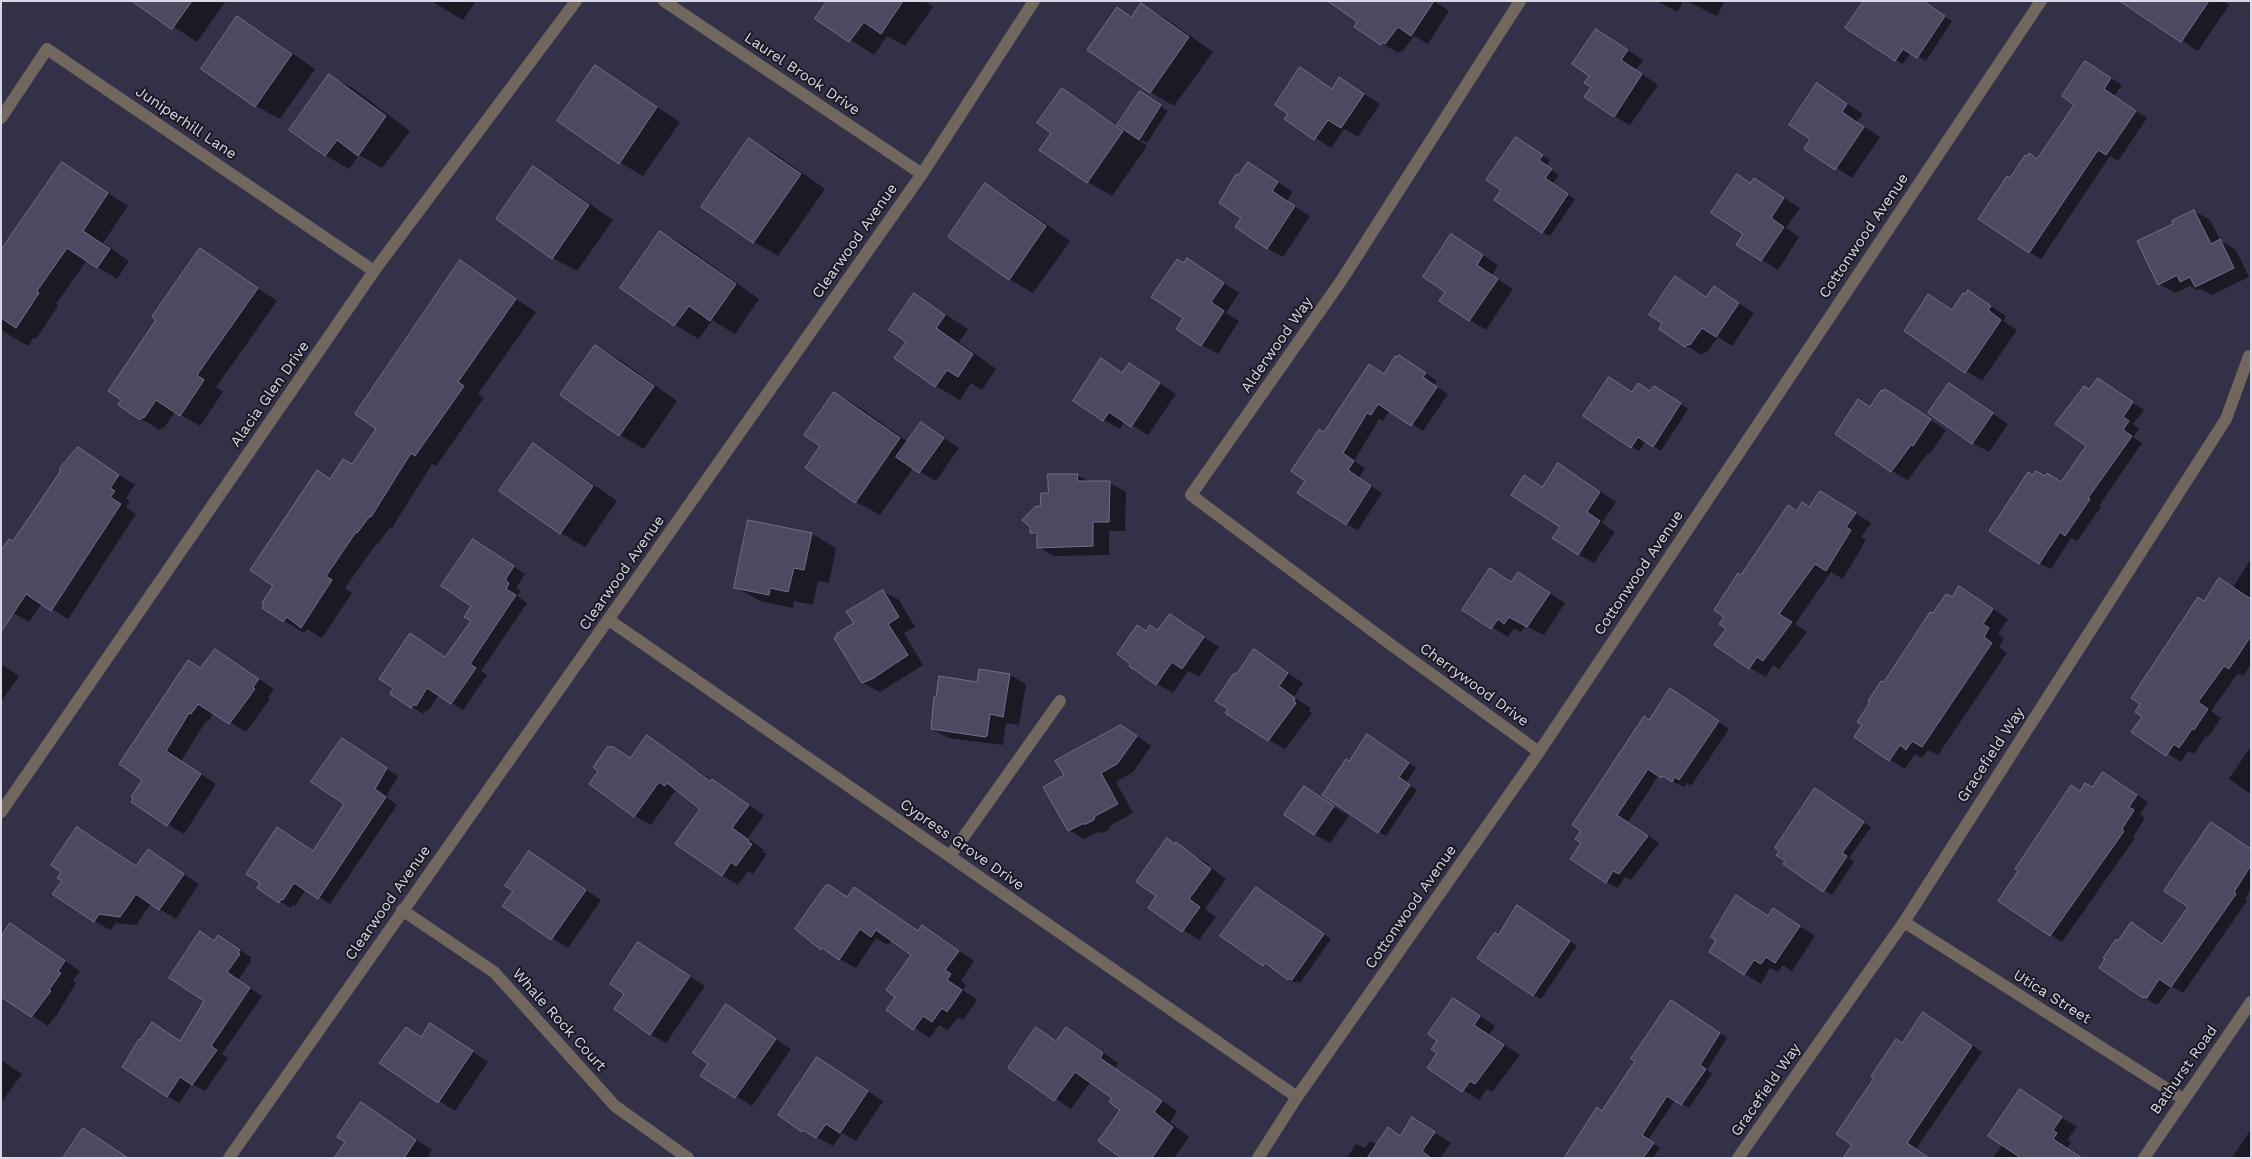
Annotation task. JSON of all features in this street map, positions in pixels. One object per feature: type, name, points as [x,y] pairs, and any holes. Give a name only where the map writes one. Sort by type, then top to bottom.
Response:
[{"type":"street","name":"Alacia Glen Drive","points":[[1,812],[374,270],[576,1]]},
{"type":"street","name":"Laurel Brook Drive","points":[[664,1],[922,174]]},
{"type":"street","name":"Clearwood Avenue","points":[[229,1158],[922,174],[1034,1]]},
{"type":"street","name":"Alderwood Way","points":[[1390,644],[1191,495],[1341,281],[1520,1]]},
{"type":"street","name":"Cottonwood Avenue","points":[[1258,1158],[1297,1097],[1538,752],[2041,1]]},
{"type":"street","name":"Juniperhill Lane","points":[[1,118],[47,49],[374,270]]},
{"type":"street","name":"Gracefield Way","points":[[1738,1158],[1904,922],[2226,419],[2250,356]]},
{"type":"street","name":"Cypress Grove Drive","points":[[609,620],[1297,1097]]},
{"type":"street","name":"Cherrywood Drive","points":[[1390,644],[1538,752]]},
{"type":"street","points":[[950,856],[1060,701]]},
{"type":"street","name":"Whale Rock Court","points":[[402,910],[494,972],[616,1106],[688,1158]]},
{"type":"street","name":"Utica Street","points":[[1904,922],[2183,1099]]},
{"type":"street","name":"Bathurst Road","points":[[2144,1158],[2251,1002]]},
{"type":"building","points":[[132,1],[192,1],[172,29]]},
{"type":"building","points":[[827,1],[903,1],[881,34],[864,22],[849,42],[815,19]]},
{"type":"building","points":[[1328,1],[1434,1],[1411,36],[1398,27],[1385,44],[1383,42],[1381,45],[1354,27],[1357,22]]},
{"type":"building","points":[[1864,1],[1923,1],[1945,16],[1917,58],[1903,49],[1895,61],[1845,28]]},
{"type":"building","points":[[2120,1],[2209,1],[2181,42]]},
{"type":"building","points":[[1141,3],[1189,37],[1150,93],[1087,50],[1117,7],[1131,17]]},
{"type":"building","points":[[237,16],[292,54],[255,107],[201,69]]},
{"type":"building","points":[[1596,29],[1628,50],[1621,60],[1642,74],[1614,117],[1584,97],[1591,87],[1584,83],[1589,76],[1572,64]]},
{"type":"building","points":[[2085,61],[2111,78],[2104,89],[2136,111],[2106,155],[2098,150],[2029,253],[1978,219],[2007,176],[2010,178],[2025,155],[2027,156],[2029,153],[2037,159],[2074,105],[2062,96]]},
{"type":"building","points":[[595,65],[657,107],[619,164],[557,121]]},
{"type":"building","points":[[1300,67],[1332,89],[1339,77],[1364,94],[1341,128],[1328,120],[1314,140],[1284,119],[1288,114],[1275,105]]},
{"type":"building","points":[[329,74],[386,116],[358,156],[337,140],[325,156],[289,130]]},
{"type":"building","points":[[1817,83],[1847,104],[1842,112],[1864,127],[1835,170],[1804,149],[1810,139],[1789,125]]},
{"type":"building","points":[[1062,88],[1123,131],[1087,183],[1039,150],[1051,133],[1037,123]]},
{"type":"building","points":[[1140,91],[1161,105],[1139,140],[1117,125]]},
{"type":"building","points":[[1516,137],[1543,155],[1539,160],[1552,169],[1545,178],[1568,194],[1542,233],[1494,200],[1501,190],[1486,180]]},
{"type":"building","points":[[749,138],[801,174],[753,243],[701,207]]},
{"type":"building","points":[[62,162],[108,193],[83,231],[110,249],[97,268],[67,248],[37,291],[39,293],[16,328],[1,318],[1,250]]},
{"type":"building","points":[[1248,162],[1278,182],[1272,191],[1295,206],[1267,249],[1235,227],[1241,218],[1219,203],[1236,174],[1238,175]]},
{"type":"building","points":[[533,166],[589,205],[552,259],[496,219]]},
{"type":"building","points":[[1737,174],[1750,183],[1754,178],[1784,198],[1771,218],[1784,227],[1761,261],[1736,245],[1743,234],[1711,213]]},
{"type":"building","points":[[985,183],[1046,226],[1009,280],[948,237]]},
{"type":"building","points":[[2194,210],[2211,244],[2220,239],[2234,268],[2195,287],[2190,277],[2180,282],[2177,275],[2158,285],[2137,241],[2173,224],[2172,221]]},
{"type":"building","points":[[660,231],[736,284],[710,321],[689,306],[674,326],[620,288]]},
{"type":"building","points":[[1451,234],[1483,255],[1477,265],[1498,279],[1469,321],[1439,301],[1445,292],[1423,277]]},
{"type":"building","points":[[200,248],[258,288],[197,375],[204,380],[180,416],[156,400],[144,418],[142,417],[140,420],[118,405],[121,400],[108,391],[156,320],[152,317]]},
{"type":"building","points":[[1187,258],[1224,283],[1211,302],[1224,311],[1201,346],[1176,329],[1183,318],[1151,297],[1177,259],[1184,263]]},
{"type":"building","points":[[460,260],[516,299],[458,382],[464,386],[415,456],[411,453],[371,517],[356,532],[326,576],[332,580],[301,628],[287,617],[283,622],[262,608],[264,604],[262,603],[273,586],[250,570],[317,470],[330,479],[343,459],[352,464],[376,429],[355,414]]},
{"type":"building","points":[[1675,276],[1706,297],[1714,286],[1739,303],[1716,337],[1702,328],[1690,345],[1688,344],[1685,347],[1659,329],[1662,323],[1649,315]]},
{"type":"building","points":[[1968,290],[1991,306],[1988,310],[2001,320],[1965,373],[1904,331],[1928,294],[1952,310],[1963,293],[1966,294]]},
{"type":"building","points":[[914,293],[945,315],[936,328],[973,354],[958,377],[947,370],[935,387],[894,358],[906,342],[889,330]]},
{"type":"building","points":[[595,345],[654,386],[619,436],[560,395]]},
{"type":"building","points":[[1399,355],[1426,373],[1423,377],[1437,387],[1411,426],[1378,404],[1371,415],[1367,413],[1343,453],[1354,461],[1348,470],[1371,486],[1346,525],[1297,493],[1305,481],[1291,471],[1319,429],[1324,432],[1369,364],[1384,374],[1395,356]]},
{"type":"building","points":[[1101,358],[1122,373],[1129,363],[1160,383],[1131,427],[1109,412],[1103,421],[1073,401]]},
{"type":"building","points":[[1609,377],[1632,392],[1638,383],[1650,391],[1654,386],[1681,403],[1653,447],[1638,437],[1631,448],[1583,416]]},
{"type":"building","points":[[2098,378],[2133,402],[2123,417],[2129,421],[2123,430],[2132,436],[2088,498],[2090,499],[2065,536],[2060,532],[2039,564],[1989,531],[2028,472],[2033,475],[2036,471],[2045,476],[2047,473],[2061,482],[2086,446],[2055,424],[2084,386],[2089,389]]},
{"type":"building","points":[[1949,383],[1993,413],[1972,444],[1928,413]]},
{"type":"building","points":[[1885,389],[1931,419],[1913,446],[1911,445],[1891,472],[1835,434],[1858,399],[1870,407],[1881,390]]},
{"type":"building","points":[[834,392],[900,438],[855,503],[805,468],[820,446],[804,435]]},
{"type":"building","points":[[921,422],[944,438],[919,473],[896,457]]},
{"type":"building","points":[[533,443],[593,486],[560,534],[499,491]]},
{"type":"building","points":[[78,447],[119,475],[110,488],[115,491],[110,497],[121,504],[51,611],[26,594],[1,632],[1,550],[9,539],[13,541],[60,472],[60,468]]},
{"type":"building","points":[[1558,463],[1600,492],[1587,512],[1600,521],[1578,555],[1552,538],[1560,527],[1511,495],[1524,475],[1542,487]]},
{"type":"building","points":[[1048,474],[1078,474],[1077,481],[1110,481],[1109,522],[1093,522],[1093,546],[1037,548],[1037,533],[1030,533],[1030,527],[1022,520],[1036,506],[1040,507],[1041,493],[1048,493]]},
{"type":"building","points":[[1820,491],[1856,513],[1846,527],[1851,530],[1826,571],[1815,564],[1779,614],[1792,622],[1763,661],[1757,657],[1749,669],[1714,645],[1726,629],[1719,624],[1724,617],[1714,610],[1738,573],[1741,575],[1788,505],[1797,511],[1802,502],[1809,507]]},
{"type":"building","points":[[748,520],[812,533],[804,570],[794,568],[788,592],[770,588],[769,595],[734,588]]},
{"type":"building","points":[[473,539],[514,566],[505,580],[509,583],[506,589],[516,595],[470,664],[476,668],[451,704],[427,688],[416,706],[414,704],[411,708],[390,694],[393,688],[379,679],[410,633],[445,657],[471,621],[464,617],[471,606],[441,586]]},
{"type":"building","points":[[1490,568],[1511,582],[1518,572],[1550,593],[1527,627],[1509,617],[1504,624],[1498,619],[1491,629],[1462,610]]},
{"type":"building","points":[[2219,578],[2251,599],[2251,636],[2229,669],[2224,666],[2198,702],[2208,709],[2194,730],[2192,729],[2179,748],[2174,744],[2166,756],[2131,732],[2142,717],[2135,712],[2140,704],[2131,698],[2198,597],[2204,601]]},
{"type":"building","points":[[1959,586],[1993,609],[1983,624],[1989,628],[1984,637],[1992,643],[1922,747],[1912,741],[1906,750],[1900,745],[1889,761],[1854,737],[1862,725],[1857,722],[1881,681],[1884,682],[1930,612],[1933,613],[1946,594],[1952,597]]},
{"type":"building","points":[[883,590],[899,617],[888,624],[908,655],[872,679],[862,683],[834,638],[837,636],[836,634],[854,623],[846,612]]},
{"type":"building","points":[[1170,614],[1204,637],[1182,669],[1172,662],[1156,685],[1129,666],[1130,664],[1117,654],[1137,625],[1146,631],[1150,625],[1157,630]]},
{"type":"building","points":[[215,649],[259,679],[253,687],[255,689],[229,724],[198,704],[191,714],[189,713],[166,751],[201,774],[167,826],[131,802],[133,799],[131,797],[142,780],[119,764],[188,660],[200,668]]},
{"type":"building","points":[[1254,649],[1288,673],[1279,686],[1295,698],[1294,701],[1296,703],[1268,741],[1225,713],[1228,709],[1215,701],[1234,673],[1236,674]]},
{"type":"building","points":[[979,669],[1010,674],[1003,717],[990,714],[987,736],[985,737],[931,729],[934,697],[936,697],[939,676],[977,682]]},
{"type":"building","points":[[1670,688],[1719,721],[1679,780],[1675,777],[1672,782],[1663,776],[1661,778],[1648,769],[1617,815],[1648,836],[1619,874],[1613,871],[1606,883],[1570,859],[1581,843],[1575,839],[1581,831],[1572,825],[1644,716],[1649,720]]},
{"type":"building","points":[[1121,725],[1137,736],[1117,764],[1101,773],[1118,804],[1095,816],[1094,820],[1068,831],[1043,787],[1064,775],[1055,761]]},
{"type":"building","points":[[1367,734],[1409,763],[1399,777],[1410,785],[1378,833],[1322,795],[1346,759],[1349,761]]},
{"type":"building","points":[[647,735],[710,781],[712,779],[749,805],[732,828],[752,844],[736,866],[731,862],[722,876],[675,844],[700,809],[667,783],[665,786],[659,782],[634,817],[589,784],[598,771],[593,767],[608,746],[611,748],[612,746],[630,758]]},
{"type":"building","points":[[342,738],[387,768],[375,789],[386,797],[318,899],[294,883],[279,903],[257,888],[260,883],[246,874],[277,827],[313,851],[344,804],[311,782]]},
{"type":"building","points":[[2103,772],[2137,795],[2129,807],[2134,810],[2122,829],[2124,831],[2050,936],[1998,901],[2018,871],[2015,869],[2071,785],[2080,791],[2085,783],[2092,787]]},
{"type":"building","points":[[1304,786],[1334,806],[1314,835],[1284,815]]},
{"type":"building","points":[[1815,788],[1864,822],[1842,853],[1847,856],[1823,892],[1783,864],[1785,861],[1776,855],[1779,851],[1775,848]]},
{"type":"building","points":[[2211,822],[2251,849],[2251,865],[2234,892],[2236,894],[2171,987],[2159,979],[2147,998],[2143,998],[2099,968],[2105,959],[2103,958],[2116,939],[2118,941],[2131,922],[2162,944],[2188,907],[2164,891]]},
{"type":"building","points":[[77,827],[136,866],[148,849],[184,874],[159,910],[136,894],[120,917],[99,914],[94,922],[52,894],[62,881],[57,878],[61,872],[51,865]]},
{"type":"building","points":[[1167,838],[1175,844],[1176,842],[1211,869],[1189,899],[1200,907],[1182,932],[1148,908],[1156,896],[1136,882]]},
{"type":"building","points":[[529,851],[586,890],[551,940],[502,906],[513,891],[505,886]]},
{"type":"building","points":[[826,885],[847,897],[854,887],[918,931],[922,925],[959,951],[945,970],[951,974],[947,980],[962,990],[947,1012],[942,1008],[932,1022],[923,1016],[913,1030],[886,1010],[895,997],[886,990],[911,955],[876,930],[871,937],[860,929],[839,960],[822,948],[821,950],[795,929]]},
{"type":"building","points":[[1256,887],[1324,934],[1292,980],[1289,978],[1288,980],[1265,963],[1263,966],[1220,936]]},
{"type":"building","points":[[1736,895],[1768,916],[1773,908],[1800,926],[1775,963],[1766,957],[1761,964],[1754,960],[1744,975],[1709,952],[1716,940],[1711,937]]},
{"type":"building","points":[[1517,905],[1570,941],[1533,996],[1477,958],[1495,932],[1498,935]]},
{"type":"building","points":[[10,923],[65,961],[58,971],[61,973],[49,990],[51,991],[31,1017],[1,997],[1,937]]},
{"type":"building","points":[[200,931],[214,941],[218,935],[240,950],[238,952],[240,954],[227,972],[250,988],[211,1046],[217,1050],[192,1085],[180,1077],[167,1097],[122,1067],[152,1022],[180,1041],[204,1001],[169,978]]},
{"type":"building","points":[[638,942],[690,976],[650,1035],[614,1009],[624,994],[610,984]]},
{"type":"building","points":[[1453,998],[1480,1016],[1474,1025],[1504,1045],[1475,1084],[1470,1081],[1462,1092],[1427,1068],[1437,1053],[1431,1049],[1437,1041],[1428,1034]]},
{"type":"building","points":[[1671,1000],[1720,1033],[1700,1065],[1706,1069],[1681,1105],[1667,1096],[1642,1135],[1654,1143],[1643,1158],[1564,1158],[1597,1107],[1602,1111],[1635,1061],[1631,1059]]},
{"type":"building","points":[[726,1004],[776,1039],[735,1098],[700,1076],[708,1064],[693,1053]]},
{"type":"building","points":[[1923,1012],[1972,1046],[1907,1143],[1929,1158],[1843,1158],[1852,1145],[1836,1134],[1874,1078],[1871,1076],[1896,1039],[1902,1043]]},
{"type":"building","points":[[430,1023],[473,1051],[438,1103],[379,1063],[406,1027],[421,1037]]},
{"type":"building","points":[[1036,1027],[1056,1041],[1066,1027],[1103,1053],[1100,1058],[1162,1101],[1154,1112],[1173,1127],[1152,1158],[1121,1158],[1098,1141],[1120,1110],[1109,1102],[1112,1098],[1075,1072],[1054,1101],[1008,1068]]},
{"type":"building","points":[[817,1057],[868,1091],[840,1133],[826,1124],[816,1138],[803,1130],[802,1132],[778,1115]]},
{"type":"building","points":[[2020,1089],[2062,1117],[2053,1130],[2057,1133],[2053,1139],[2082,1158],[2021,1158],[1988,1136]]},
{"type":"building","points":[[361,1102],[416,1140],[404,1158],[334,1158],[345,1142],[337,1137]]},
{"type":"building","points":[[1412,1117],[1435,1132],[1422,1151],[1431,1158],[1367,1158],[1388,1127],[1400,1136]]},
{"type":"building","points":[[83,1128],[128,1158],[63,1158]]}]
